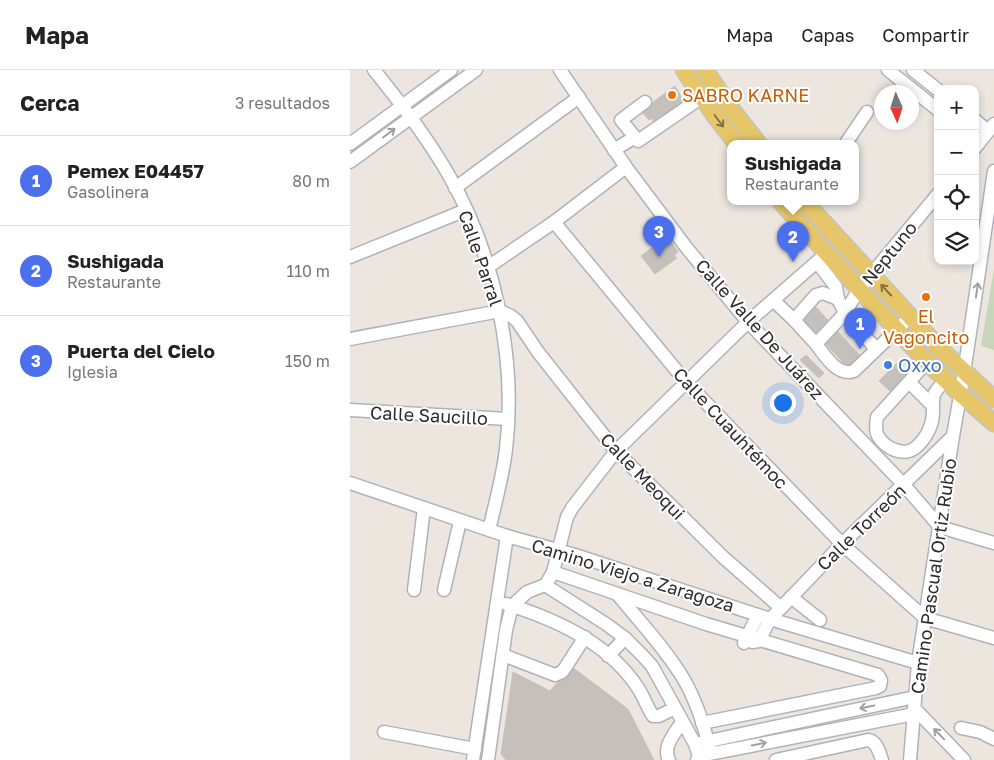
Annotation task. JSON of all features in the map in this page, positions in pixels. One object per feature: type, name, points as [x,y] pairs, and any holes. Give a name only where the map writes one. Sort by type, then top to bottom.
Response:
[{"type":"main road","points":[[684,70],[734,140]]},
{"type":"main road","points":[[705,70],[729,106],[756,140]]},
{"type":"main road","points":[[783,205],[822,258],[860,289],[927,362],[994,423]]},
{"type":"main road","points":[[809,205],[910,317],[964,373],[994,400]]},
{"type":"street","name":"Calle Parral","points":[[374,70],[403,106],[446,171],[455,188],[466,210],[488,267],[500,311],[507,365],[508,419],[500,486],[489,530]]},
{"type":"street","points":[[350,144],[451,70]]},
{"type":"street","points":[[350,162],[476,70]]},
{"type":"street","name":"Calle Valle De Juárez","points":[[560,70],[626,167],[686,247],[748,322],[904,485],[940,527]]},
{"type":"street","points":[[888,70],[934,107]]},
{"type":"street","points":[[902,81],[912,70],[934,87]]},
{"type":"street","points":[[455,188],[579,97]]},
{"type":"street","points":[[645,102],[621,120],[638,141],[702,97]]},
{"type":"street","points":[[848,140],[868,112]]},
{"type":"street","points":[[979,122],[991,127],[979,141]]},
{"type":"street","points":[[614,150],[635,137]]},
{"type":"street","points":[[488,267],[554,222],[626,167]]},
{"type":"street","name":"Camino Pascual Ortiz Rubio","points":[[910,760],[918,663],[992,202],[994,171]]},
{"type":"street","name":"Neptuno","points":[[816,344],[844,313],[860,289],[934,199]]},
{"type":"street","points":[[350,257],[466,210]]},
{"type":"street","name":"Calle Cuauhtémoc","points":[[554,222],[686,382],[842,544],[925,618]]},
{"type":"street","points":[[488,760],[506,630],[512,606],[527,592],[545,585],[553,572],[567,516],[616,451],[748,322],[822,258],[836,287],[844,313],[876,349]]},
{"type":"street","points":[[794,320],[816,295],[823,293],[838,298]]},
{"type":"street","points":[[773,300],[841,371],[846,372],[854,371],[910,317]]},
{"type":"street","points":[[350,339],[500,311]]},
{"type":"street","name":"Calle Meoqui","points":[[500,311],[517,321],[538,352],[616,451],[723,557],[781,608]]},
{"type":"street","points":[[927,362],[877,417],[878,437],[891,448],[898,451],[914,449],[931,425],[935,393],[946,380]]},
{"type":"street","points":[[909,382],[933,406]]},
{"type":"street","name":"Calle Saucillo","points":[[350,410],[508,419]]},
{"type":"street","name":"Calle Torreón","points":[[753,639],[764,617],[781,608],[842,544],[953,436]]},
{"type":"street","name":"Camino Viejo a Zaragoza","points":[[350,483],[506,536],[558,550],[764,617],[918,663]]},
{"type":"street","points":[[414,590],[424,508]]},
{"type":"street","points":[[444,590],[460,521]]},
{"type":"street","points":[[940,527],[994,543]]},
{"type":"street","points":[[384,732],[474,754],[506,536]]},
{"type":"street","points":[[553,572],[753,639],[878,675],[881,680],[880,686],[876,688],[702,723]]},
{"type":"street","points":[[545,585],[625,638],[652,666],[682,722],[704,752]]},
{"type":"street","points":[[618,595],[668,656],[684,679],[702,723],[704,752]]},
{"type":"street","points":[[791,597],[820,620]]},
{"type":"street","points":[[497,602],[569,628],[585,637],[608,656],[638,689],[652,716],[659,716],[675,708]]},
{"type":"street","points":[[925,618],[994,638]]},
{"type":"street","points":[[503,655],[556,675],[562,672],[585,637]]},
{"type":"street","points":[[608,656],[625,638]]},
{"type":"street","points":[[652,666],[668,656]]},
{"type":"street","points":[[798,705],[808,757]]},
{"type":"street","points":[[704,752],[801,722],[914,706]]},
{"type":"street","points":[[704,752],[803,735],[914,706]]},
{"type":"street","points":[[914,706],[964,760]]},
{"type":"street","points":[[668,760],[666,756],[667,746],[682,722]]},
{"type":"street","points":[[962,728],[980,732],[994,739]]},
{"type":"street","points":[[776,760],[808,757],[868,740],[875,744],[882,760]]},
{"type":"green space","points":[[994,269],[994,350],[981,346]]},
{"type":"building","name":"SABRO KARNE","points":[[675,86],[685,103],[666,118],[663,114],[653,121],[652,118],[649,120],[641,111]]},
{"type":"building","points":[[669,239],[678,252],[674,256],[677,258],[655,274],[641,256],[662,240],[664,242]]},
{"type":"building","points":[[815,306],[863,359],[850,370],[802,318]]},
{"type":"building","points":[[806,355],[824,373],[819,378],[800,360]]},
{"type":"building","points":[[897,363],[909,374],[891,392],[879,381]]},
{"type":"building","points":[[572,667],[628,709],[654,760],[506,760],[501,754],[513,672],[550,691]]},
{"type":"place","name":"SABRO KARNE","points":[[672,95]]},
{"type":"place","name":"Puerta del Cielo","points":[[659,257]]},
{"type":"place","name":"Sushigada","points":[[793,262]]},
{"type":"place","name":"El Vagoncito","points":[[926,297]]},
{"type":"place","name":"Pemex E04457","points":[[860,349]]},
{"type":"place","name":"Oxxo","points":[[888,365]]}]
